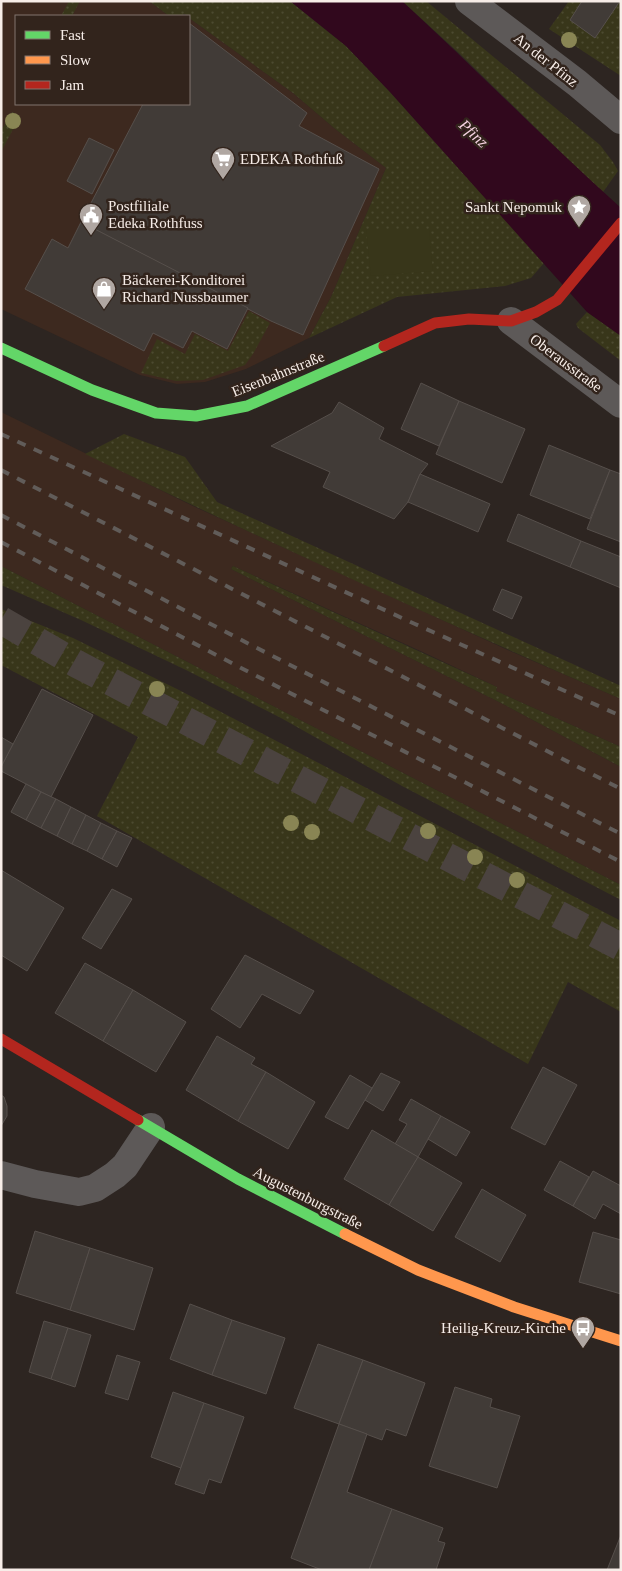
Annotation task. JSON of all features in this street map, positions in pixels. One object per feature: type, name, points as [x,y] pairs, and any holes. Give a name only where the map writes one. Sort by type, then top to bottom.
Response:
[{"type":"street","name":"An der Pfinz","points":[[470,1],[577,83],[621,120]]},
{"type":"street","points":[[511,321],[536,312],[557,300],[621,223]]},
{"type":"street","name":"Eisenbahnstraße","points":[[1,348],[92,390],[156,413],[196,416],[247,406],[435,323],[469,319],[511,321]]},
{"type":"street","name":"Oberausstraße","points":[[511,321],[621,404]]},
{"type":"street","name":"Augustenburgstraße","points":[[1,1039],[238,1179],[418,1270],[514,1307],[621,1341]]},
{"type":"street","points":[[1,1175],[35,1184],[79,1192],[95,1188],[125,1166],[151,1127]]},
{"type":"shaded area","points":[[1,1],[149,1],[168,15],[15,15],[15,105],[190,105],[190,19],[293,93],[334,128],[386,168],[331,297],[309,338],[246,369],[205,382],[177,384],[140,375],[1,309]]},
{"type":"shaded area","points":[[69,1],[80,1],[73,15],[62,15]]},
{"type":"shaded area","points":[[149,1],[290,1],[346,46],[544,263],[531,278],[505,286],[397,297],[309,338],[331,297],[386,168],[334,128],[293,93],[190,19],[190,15],[168,15]]},
{"type":"shaded area","points":[[402,1],[426,1],[600,145],[618,171],[603,192],[460,54]]},
{"type":"shaded area","points":[[569,1],[621,1],[621,76],[549,29]]},
{"type":"shaded area","points":[[12,112],[20,116],[1,152],[1,131]]},
{"type":"shaded area","points":[[366,230],[429,230],[433,271],[371,276]]},
{"type":"shaded area","points":[[249,311],[270,323],[245,365],[203,380],[176,381],[141,373],[157,339],[185,354],[195,334],[228,351]]},
{"type":"shaded area","points":[[587,312],[621,336],[621,361],[578,328],[576,324]]},
{"type":"shaded area","points":[[1,412],[193,506],[510,651],[621,699],[621,747],[496,691],[497,687],[427,654],[233,566],[231,569],[499,702],[621,767],[621,885],[1,566]]},
{"type":"shaded area","points":[[124,434],[185,457],[217,502],[621,686],[621,699],[352,579],[85,454]]},
{"type":"shaded area","points":[[1,566],[621,885],[621,900],[402,786],[281,718],[81,620],[1,585]]},
{"type":"shaded area","points":[[233,566],[497,687],[496,691],[621,747],[621,767],[499,702],[231,569]]},
{"type":"shaded area","points":[[1,609],[73,638],[179,690],[621,921],[621,1012],[568,982],[528,1064],[97,816],[138,737],[1,665]]},
{"type":"water","name":"Pfinz","points":[[290,1],[402,1],[621,208],[621,336],[587,312],[390,92],[346,46]]},
{"type":"building","points":[[582,1],[620,1],[595,38],[570,20]]},
{"type":"building","points":[[190,24],[307,113],[299,126],[379,169],[303,335],[271,321],[81,222],[142,105],[190,105]]},
{"type":"building","points":[[89,138],[114,150],[92,194],[67,181]]},
{"type":"building","points":[[81,222],[248,308],[227,349],[192,331],[183,348],[153,333],[144,351],[25,289],[52,239],[68,248]]},
{"type":"building","points":[[421,383],[459,401],[439,446],[401,429]]},
{"type":"building","points":[[459,401],[525,429],[502,483],[436,454]]},
{"type":"building","points":[[339,402],[384,428],[379,439],[428,464],[420,474],[408,502],[394,519],[323,487],[330,472],[271,446],[332,413]]},
{"type":"building","points":[[549,445],[610,470],[590,519],[530,495]]},
{"type":"building","points":[[610,470],[621,474],[621,542],[587,529]]},
{"type":"building","points":[[420,474],[490,504],[478,532],[408,502]]},
{"type":"building","points":[[518,514],[581,541],[570,567],[507,541]]},
{"type":"building","points":[[581,541],[621,557],[621,588],[570,567]]},
{"type":"building","points":[[502,589],[522,597],[512,619],[493,610]]},
{"type":"building","points":[[42,689],[93,715],[51,797],[1,771],[1,767]]},
{"type":"building","points":[[1,737],[13,744],[1,767]]},
{"type":"building","points":[[26,784],[41,792],[26,820],[11,812]]},
{"type":"building","points":[[41,792],[56,799],[41,828],[26,820]]},
{"type":"building","points":[[56,799],[71,807],[57,836],[41,828]]},
{"type":"building","points":[[71,807],[86,815],[72,844],[57,836]]},
{"type":"building","points":[[86,815],[101,823],[87,851],[72,844]]},
{"type":"building","points":[[101,823],[117,831],[102,859],[87,851]]},
{"type":"building","points":[[117,831],[132,838],[117,867],[102,859]]},
{"type":"building","points":[[1,870],[64,908],[27,971],[1,955]]},
{"type":"building","points":[[112,889],[132,899],[101,949],[82,938]]},
{"type":"building","points":[[245,955],[314,991],[300,1014],[262,994],[240,1028],[211,1009]]},
{"type":"building","points":[[85,963],[133,990],[103,1041],[55,1013]]},
{"type":"building","points":[[133,990],[186,1022],[156,1072],[103,1041]]},
{"type":"building","points":[[217,1036],[255,1058],[251,1064],[266,1072],[238,1121],[186,1090]]},
{"type":"building","points":[[543,1067],[577,1085],[545,1145],[511,1128]]},
{"type":"building","points":[[266,1072],[315,1102],[288,1149],[238,1121]]},
{"type":"building","points":[[381,1073],[400,1082],[383,1111],[365,1100]]},
{"type":"building","points":[[350,1075],[372,1088],[348,1129],[325,1117]]},
{"type":"building","points":[[1,1095],[4,1097],[7,1106],[7,1116],[1,1126]]},
{"type":"building","points":[[411,1099],[441,1116],[418,1157],[395,1144],[407,1124],[399,1120]]},
{"type":"building","points":[[441,1116],[470,1132],[456,1156],[428,1139]]},
{"type":"building","points":[[372,1130],[418,1157],[389,1205],[344,1179]]},
{"type":"building","points":[[418,1157],[462,1183],[433,1231],[389,1205]]},
{"type":"building","points":[[560,1161],[589,1177],[573,1206],[544,1190]]},
{"type":"building","points":[[593,1171],[621,1186],[621,1214],[603,1204],[595,1219],[573,1206]]},
{"type":"building","points":[[482,1189],[526,1215],[500,1262],[455,1237]]},
{"type":"building","points":[[35,1231],[90,1248],[70,1310],[16,1293]]},
{"type":"building","points":[[593,1232],[621,1240],[621,1294],[579,1282]]},
{"type":"building","points":[[90,1248],[153,1268],[134,1330],[70,1310]]},
{"type":"building","points":[[190,1304],[232,1320],[212,1375],[170,1359]]},
{"type":"building","points":[[232,1320],[285,1338],[266,1394],[212,1375]]},
{"type":"building","points":[[44,1321],[68,1328],[51,1379],[29,1372]]},
{"type":"building","points":[[68,1328],[91,1335],[75,1387],[51,1379]]},
{"type":"building","points":[[318,1344],[363,1360],[339,1424],[294,1408]]},
{"type":"building","points":[[117,1355],[140,1362],[128,1400],[105,1393]]},
{"type":"building","points":[[363,1360],[425,1383],[406,1436],[386,1429],[382,1440],[339,1424]]},
{"type":"building","points":[[455,1387],[492,1399],[490,1407],[520,1416],[497,1488],[429,1466]]},
{"type":"building","points":[[173,1392],[204,1403],[181,1468],[151,1457]]},
{"type":"building","points":[[204,1403],[244,1417],[221,1483],[209,1479],[204,1494],[175,1484]]},
{"type":"building","points":[[339,1424],[367,1434],[347,1492],[392,1509],[369,1570],[322,1570],[291,1558]]},
{"type":"building","points":[[392,1509],[443,1528],[438,1541],[445,1543],[436,1570],[369,1570]]},
{"type":"building","points":[[621,1535],[621,1570],[607,1570]]},
{"type":"tunnel","points":[[1,620],[75,663],[621,947]]},
{"type":"railway","points":[[1,434],[415,624],[621,716]]},
{"type":"railway","points":[[1,470],[621,789]]},
{"type":"railway","points":[[1,515],[621,834]]},
{"type":"railway","points":[[1,542],[243,669],[621,862]]},
{"type":"traffic: fast","points":[[1,348],[92,390],[156,413],[196,416],[247,406],[384,346]]},
{"type":"traffic: fast","points":[[138,1120],[238,1179],[345,1234]]},
{"type":"traffic: slow","points":[[345,1234],[418,1270],[514,1307],[621,1341]]},
{"type":"traffic: jam","points":[[384,346],[435,323],[469,319],[511,321],[536,312],[557,300],[621,223]]},
{"type":"traffic: jam","points":[[1,1039],[138,1120]]},
{"type":"place","name":"EDEKA Rothfuß","points":[[223,180]]},
{"type":"place","name":"Sankt Nepomuk","points":[[579,228]]},
{"type":"place","name":"Postfiliale Edeka Rothfuss","points":[[91,236]]},
{"type":"place","name":"Bäckerei-Konditorei Richard Nussbaumer","points":[[104,310]]},
{"type":"place","name":"Heilig-Kreuz-Kirche","points":[[583,1349]]}]
